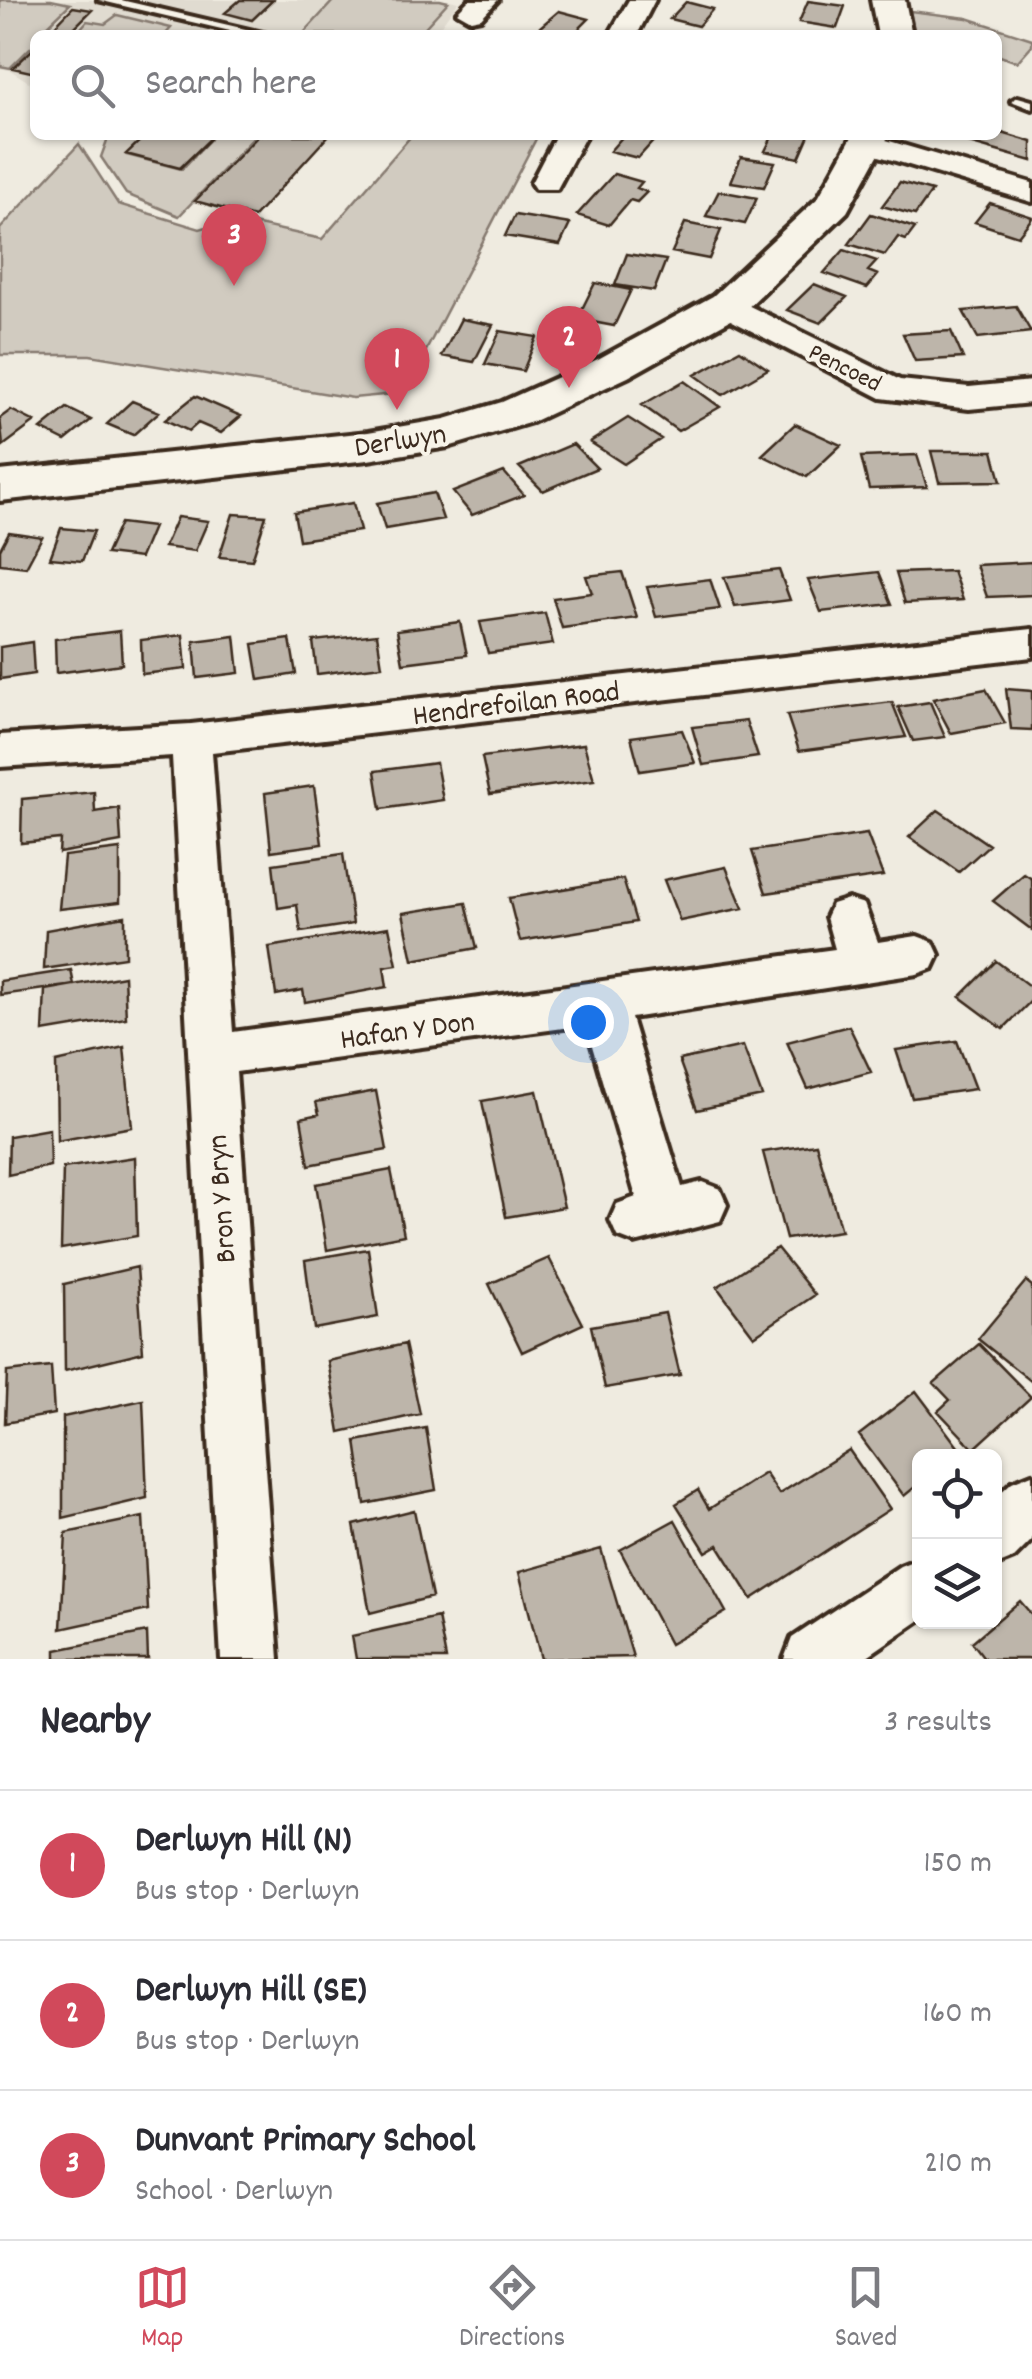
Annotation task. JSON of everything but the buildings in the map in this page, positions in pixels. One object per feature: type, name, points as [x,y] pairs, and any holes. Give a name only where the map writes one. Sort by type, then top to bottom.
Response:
[{"type":"street","points":[[626,30],[642,0]]},
{"type":"street","points":[[888,0],[894,30]]},
{"type":"street","points":[[546,183],[568,140]]},
{"type":"street","points":[[870,140],[1032,193]]},
{"type":"street","name":"Derlwyn","points":[[0,486],[368,446],[448,433],[516,412],[614,368],[727,305],[834,204],[870,140]]},
{"type":"street","name":"Pencoed","points":[[727,305],[893,390],[969,398],[1032,392]]},
{"type":"street","name":"Hendrefoilan Road","points":[[0,751],[191,739],[1032,643]]},
{"type":"street","name":"Bron Y Bryn","points":[[191,739],[250,1659]]},
{"type":"street","points":[[848,917],[862,962]]},
{"type":"street","name":"Hafan Y Don","points":[[210,1054],[603,1002],[917,955]]},
{"type":"street","points":[[603,1002],[668,1213]]},
{"type":"street","points":[[1002,1530],[1032,1502]]},
{"type":"street","points":[[813,1659],[912,1591]]},
{"type":"lane","points":[[104,0],[241,30]]},
{"type":"shaded area","points":[[0,0],[458,2],[438,30],[30,30],[30,83],[0,68]]},
{"type":"shaded area","points":[[0,0],[70,4],[43,30],[30,30],[30,48],[10,68],[0,66]]},
{"type":"shaded area","points":[[334,0],[448,2],[423,30],[307,30]]},
{"type":"shaded area","points":[[910,11],[967,18],[1032,39],[1032,45],[1017,62],[1002,57],[1002,30],[914,30]]},
{"type":"shaded area","points":[[117,15],[171,28],[79,30],[87,21],[105,24]]},
{"type":"shaded area","points":[[107,140],[141,140],[127,155],[182,169],[209,140],[251,140],[179,216],[126,194],[101,157]]},
{"type":"shaded area","points":[[408,140],[535,140],[404,393],[353,398],[90,355],[0,355],[0,229],[79,144],[118,204],[200,229],[232,219],[322,239]]},
{"type":"place","name":"Dunvant Primary School","points":[[234,286]]},
{"type":"place","name":"Derlwyn Hill (SE)","points":[[569,388]]},
{"type":"place","name":"Derlwyn Hill (N)","points":[[397,410]]}]
